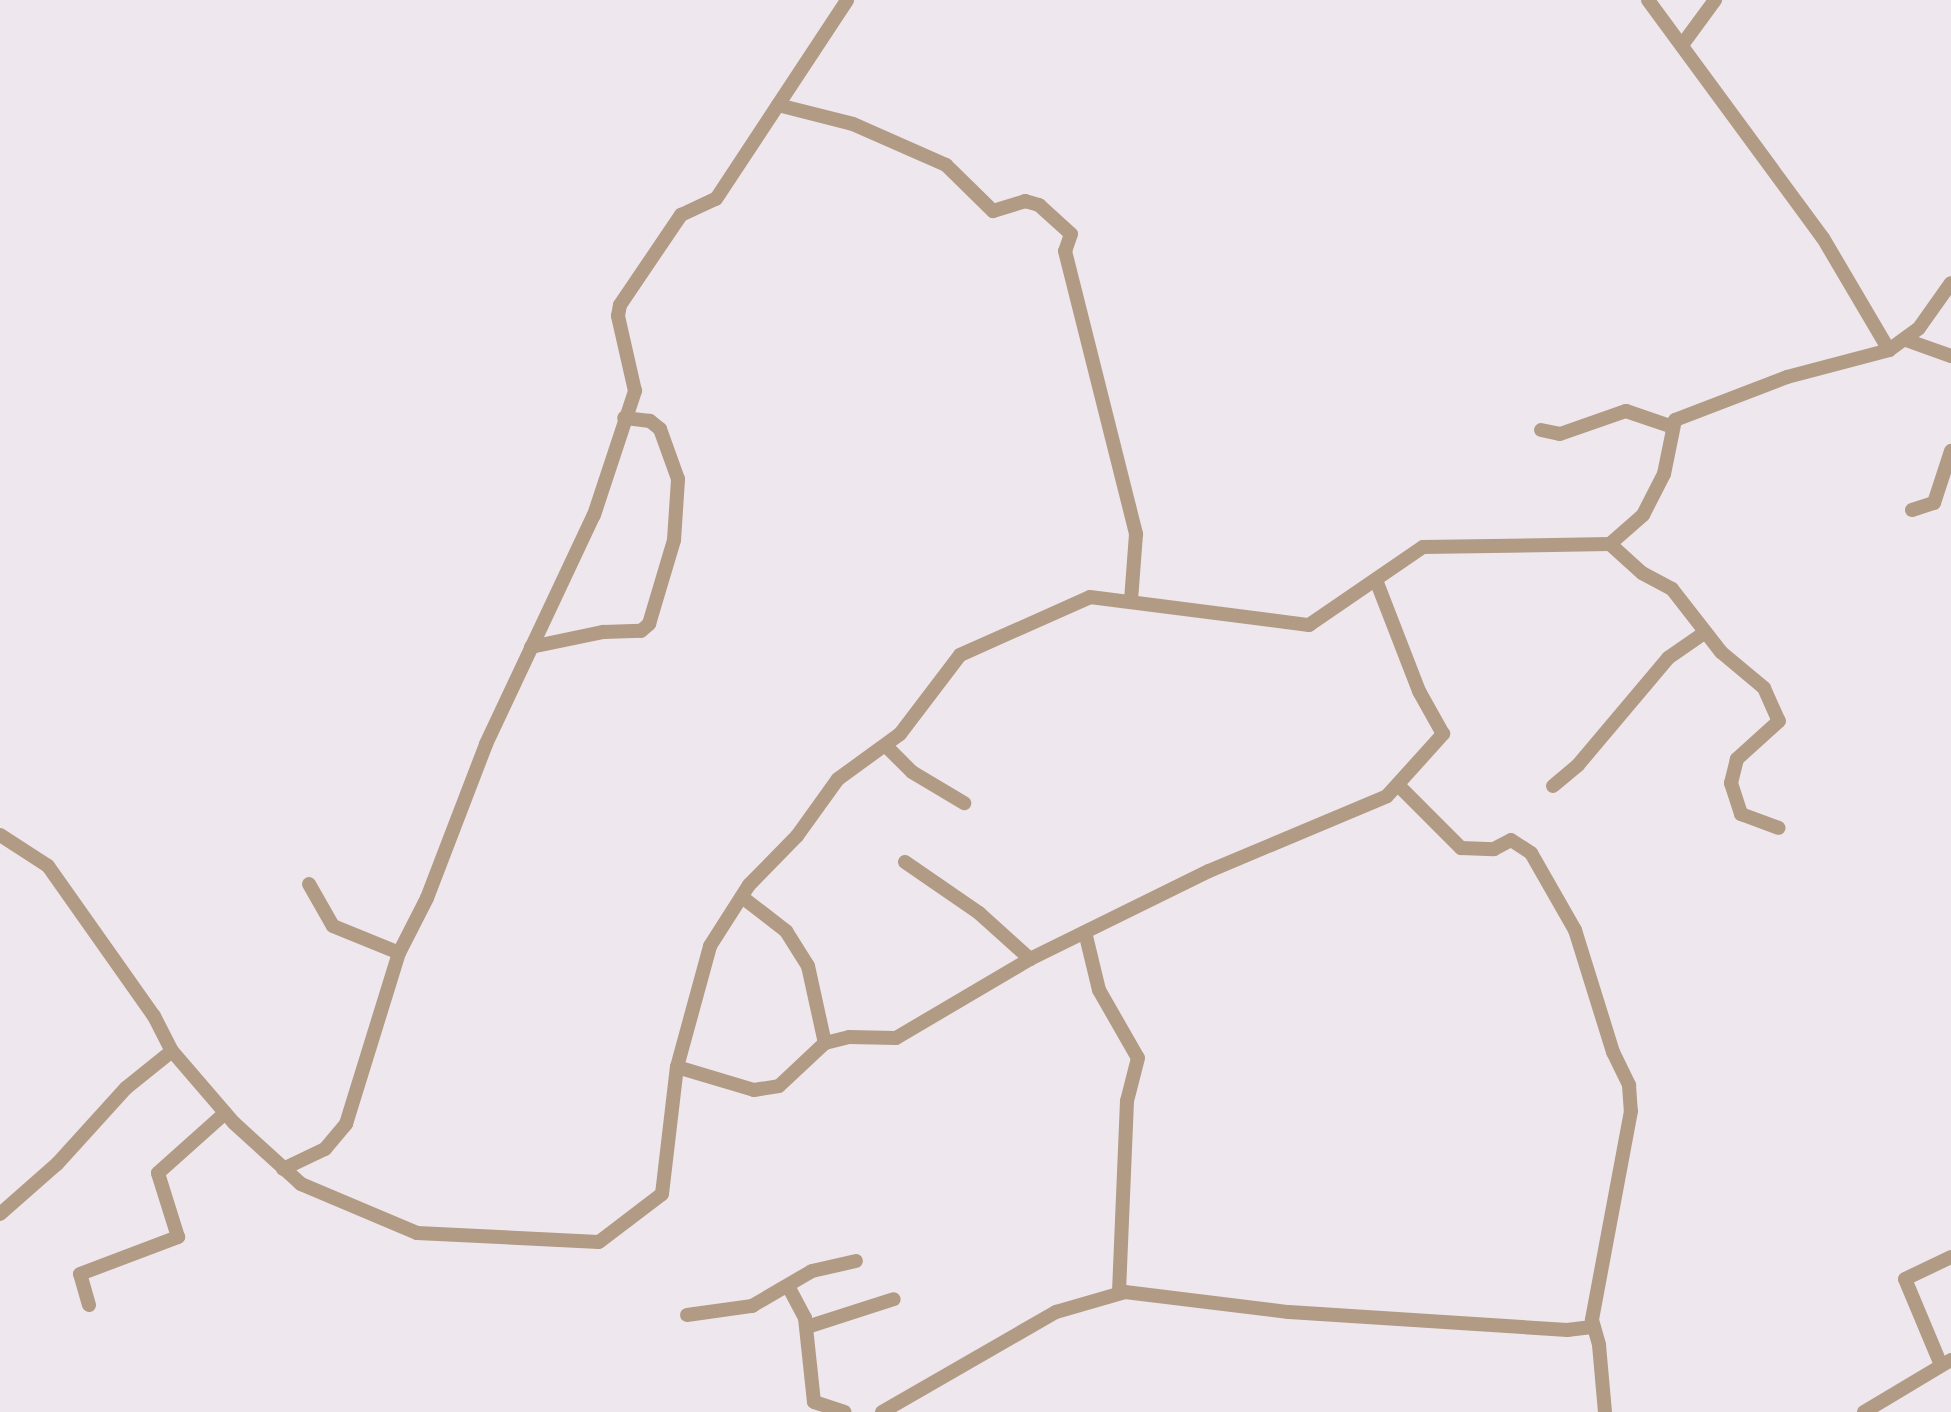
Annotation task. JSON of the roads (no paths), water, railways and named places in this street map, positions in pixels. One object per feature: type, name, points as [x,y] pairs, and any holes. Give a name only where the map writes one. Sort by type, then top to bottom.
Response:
[{"type":"street","points":[[283,1169],[325,1149],[346,1124],[399,953],[531,647],[594,515],[635,384],[618,316],[620,305],[681,215],[716,199],[847,0]]},
{"type":"street","points":[[1648,0],[1824,240],[1889,350]]},
{"type":"street","points":[[1682,45],[1715,0]]},
{"type":"street","points":[[778,105],[866,129],[901,149],[946,165],[993,211],[1025,201],[1039,205],[1071,234],[1065,251],[1136,534],[1131,600]]},
{"type":"street","points":[[0,835],[48,866],[154,1016],[172,1051],[225,1113],[283,1169],[315,1192],[417,1233],[599,1242],[662,1194],[677,1067],[706,954],[742,897],[797,836],[838,779],[886,746],[907,726],[945,669],[973,647],[1072,601],[1131,600],[1302,625],[1320,619],[1423,547],[1610,544],[1633,527],[1657,488],[1670,426],[1690,411],[1889,350],[1906,340],[1951,283]]},
{"type":"street","points":[[1906,340],[1951,356]]},
{"type":"street","points":[[1541,430],[1560,434],[1626,411],[1670,426]]},
{"type":"street","points":[[531,647],[603,632],[641,631],[649,624],[674,540],[678,479],[660,429],[650,421],[624,418]]},
{"type":"street","points":[[1912,510],[1934,503],[1951,451]]},
{"type":"street","points":[[1610,544],[1642,573],[1672,589],[1704,633],[1738,670],[1761,685],[1778,718],[1777,725],[1737,759],[1731,783],[1741,814],[1779,828]]},
{"type":"street","points":[[677,1067],[763,1090],[787,1081],[825,1043],[849,1037],[896,1038],[1030,959],[1209,871],[1380,801],[1399,786],[1443,734],[1419,691],[1376,580]]},
{"type":"street","points":[[1553,786],[1578,765],[1668,658],[1704,633]]},
{"type":"street","points":[[886,746],[912,772],[964,803]]},
{"type":"street","points":[[1399,786],[1461,848],[1494,849],[1518,840],[1531,853],[1580,944],[1631,1095],[1592,1327],[1599,1345],[1605,1412]]},
{"type":"street","points":[[905,862],[979,913],[1030,959]]},
{"type":"street","points":[[309,884],[333,926],[399,953]]},
{"type":"street","points":[[742,897],[786,931],[808,966],[825,1043]]},
{"type":"street","points":[[1085,932],[1099,990],[1138,1058],[1126,1109],[1119,1293]]},
{"type":"street","points":[[0,1214],[63,1158],[126,1088],[172,1051]]},
{"type":"street","points":[[89,1305],[80,1274],[178,1237],[158,1173],[225,1113]]},
{"type":"street","points":[[1864,1412],[1946,1362],[1905,1279],[1951,1257]]},
{"type":"street","points":[[687,1315],[752,1306],[812,1271],[856,1261]]},
{"type":"street","points":[[788,1286],[807,1327],[814,1402],[844,1412]]},
{"type":"street","points":[[882,1412],[1056,1312],[1119,1293],[1289,1312],[1567,1330],[1592,1327]]},
{"type":"street","points":[[807,1327],[894,1299]]}]
